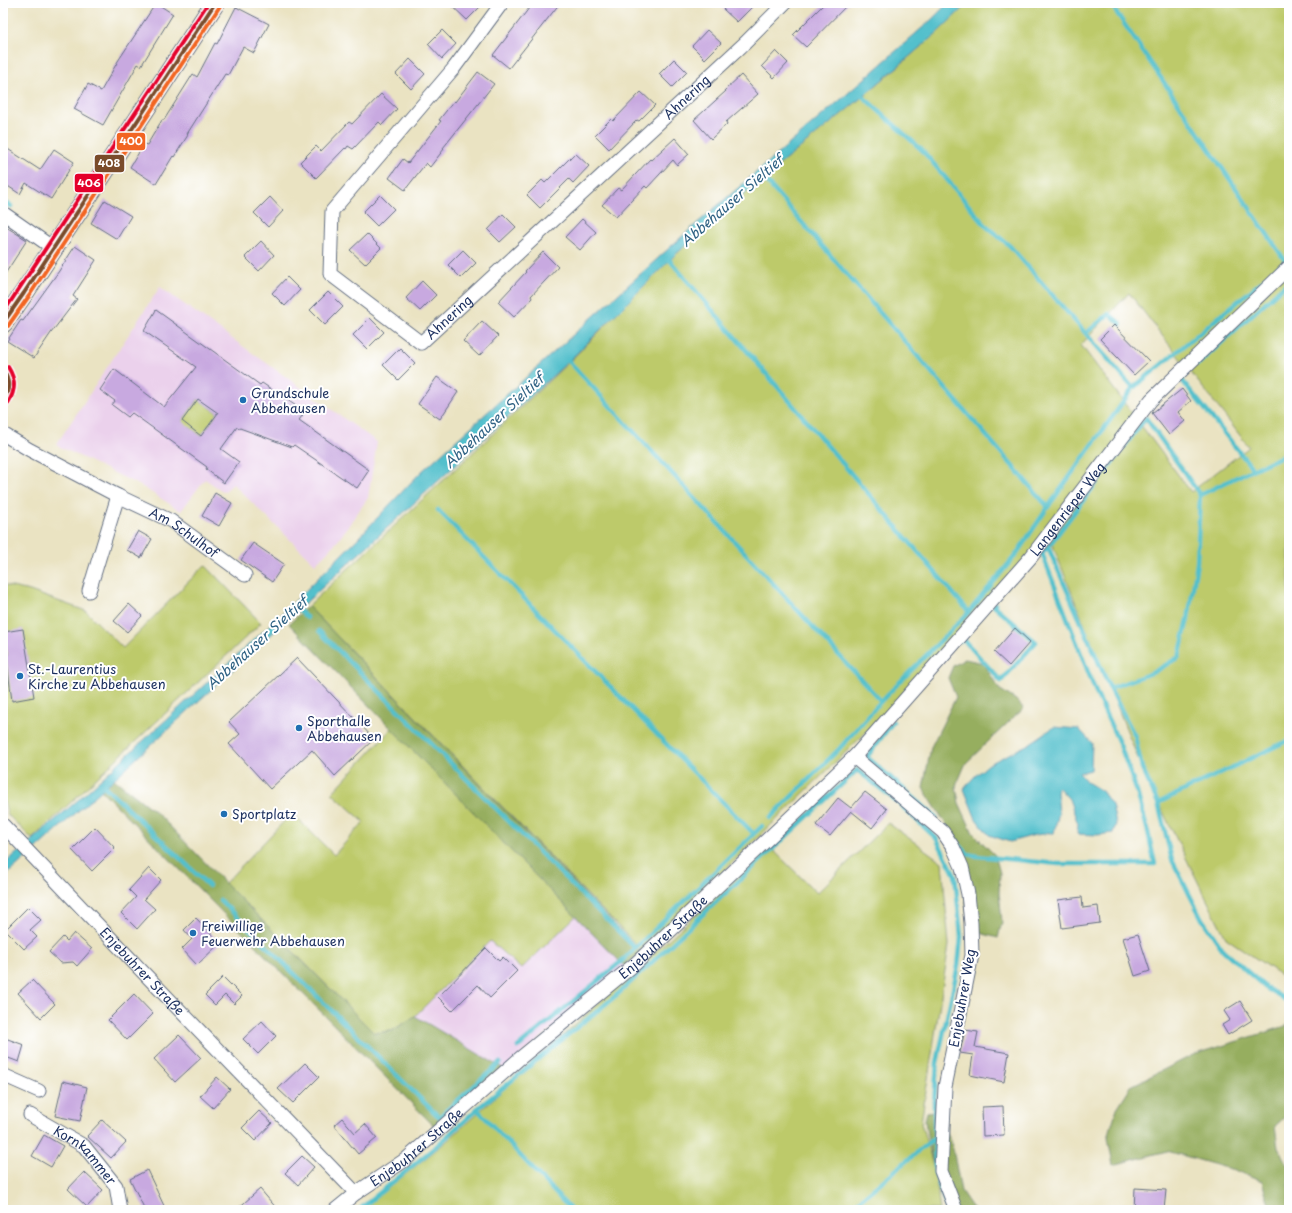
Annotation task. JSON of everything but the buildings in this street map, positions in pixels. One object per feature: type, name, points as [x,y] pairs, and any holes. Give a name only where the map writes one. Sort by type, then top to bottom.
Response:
[{"type":"main road","points":[[3,323],[215,3]]},
{"type":"street","name":"Ahnering","points":[[502,3],[454,68],[332,211],[330,274],[421,343],[745,43],[785,3]]},
{"type":"street","points":[[3,213],[53,248]]},
{"type":"street","name":"Langenrieper Weg","points":[[854,757],[1031,557],[1151,400],[1289,267]]},
{"type":"street","name":"Am Schulhof","points":[[3,434],[30,450],[118,496],[171,521],[245,575]]},
{"type":"street","points":[[89,591],[118,496]]},
{"type":"street","name":"Enjebuhrer Straße","points":[[3,825],[133,963],[356,1193],[405,1160],[519,1059],[635,964],[854,757]]},
{"type":"street","name":"Enjebuhrer Weg","points":[[854,757],[943,832],[953,847],[963,874],[968,894],[972,955],[945,1087],[941,1171],[956,1210]]},
{"type":"street","points":[[3,1075],[39,1091]]},
{"type":"street","name":"Kornkammer","points":[[30,1115],[84,1146],[116,1186],[120,1210]]},
{"type":"street","points":[[335,1210],[356,1193]]},
{"type":"shaded area","points":[[160,287],[377,442],[368,498],[337,542],[315,564],[233,484],[224,492],[205,479],[181,511],[141,486],[56,445]]},
{"type":"shaded area","points":[[576,916],[625,967],[504,1069],[415,1016],[490,941],[521,969]]},
{"type":"green space","points":[[968,3],[1289,3],[1289,981],[1226,938],[1145,776],[1051,541],[894,705],[642,951],[308,606],[571,360],[675,255],[748,191],[897,68]],"holes":[[[1129,293],[1249,447],[1191,492],[1081,345]]]},
{"type":"green space","points":[[198,399],[218,413],[201,436],[191,428],[179,425]]},
{"type":"green space","points":[[205,565],[261,623],[32,839],[8,815],[3,799],[3,585],[30,591],[86,611],[123,648]]},
{"type":"green space","points":[[308,606],[641,952],[625,967],[289,624]]},
{"type":"green space","points":[[965,659],[983,663],[999,689],[1016,700],[1024,709],[966,763],[956,786],[959,803],[973,833],[995,855],[1000,873],[999,892],[1002,922],[998,938],[976,932],[967,912],[960,846],[923,788],[931,747],[956,697],[948,678],[953,666]]},
{"type":"green space","points":[[392,728],[576,916],[521,969],[490,941],[415,1016],[392,1031],[374,1033],[225,883],[292,813],[334,855],[364,822],[332,793]]},
{"type":"green space","points":[[114,779],[158,814],[374,1033],[392,1031],[415,1016],[504,1069],[437,1129],[101,790]]},
{"type":"green space","points":[[888,823],[942,862],[949,945],[921,1123],[935,1172],[940,1210],[361,1210],[448,1140],[770,847],[817,893]]},
{"type":"green space","points":[[1289,1025],[1289,1113],[1275,1126],[1278,1148],[1289,1168],[1289,1210],[1271,1210],[1262,1182],[1234,1170],[1167,1151],[1113,1165],[1108,1137],[1117,1108],[1131,1086],[1193,1055]]},
{"type":"green space","points":[[935,1111],[940,1113],[953,1149],[961,1191],[974,1210],[947,1210],[939,1192],[925,1120],[927,1112]]},
{"type":"water","name":"Abbehauser Sieltief","points":[[948,3],[968,3],[938,32],[854,104],[758,182],[675,255],[572,358],[114,779],[3,878],[3,865],[78,800],[278,618],[420,473],[687,232],[846,95],[931,20]]},
{"type":"water","points":[[1054,727],[1079,729],[1092,743],[1091,770],[1079,773],[1087,782],[1102,791],[1112,805],[1116,824],[1113,833],[1097,835],[1077,834],[1078,824],[1069,799],[1058,787],[1057,793],[1059,812],[1054,833],[1035,835],[1010,842],[989,835],[976,819],[964,789],[974,777],[989,764],[1029,744]]},
{"type":"waterway","points":[[1110,3],[1286,262]]},
{"type":"waterway","points":[[770,818],[839,749],[881,701],[969,612],[1015,556],[1133,388],[1010,246],[986,226],[922,150],[859,93]]},
{"type":"waterway","name":"Abbehauser Sieltief","points":[[760,174],[1048,507]]},
{"type":"waterway","points":[[3,201],[11,206]]},
{"type":"waterway","points":[[667,257],[969,612]]},
{"type":"waterway","points":[[1133,388],[1289,259]]},
{"type":"waterway","points":[[1198,364],[1289,281]]},
{"type":"waterway","points":[[1086,333],[1109,314],[1121,324]]},
{"type":"waterway","points":[[566,358],[881,701]]},
{"type":"waterway","points":[[1185,375],[1181,379],[1253,469]]},
{"type":"waterway","points":[[1041,554],[1048,547],[1146,418],[1200,495],[1197,563],[1188,619],[1179,657],[1152,673],[1110,688]]},
{"type":"waterway","points":[[1200,495],[1289,453]]},
{"type":"waterway","points":[[438,510],[753,833]]},
{"type":"waterway","points":[[1048,547],[1110,688],[1135,736],[1142,768],[1158,803],[1172,860],[1202,919],[1223,950],[1266,988],[1289,1002]]},
{"type":"waterway","points":[[954,839],[968,854],[977,856],[1058,864],[1155,864],[1137,792],[1120,745],[1097,695],[1042,553]]},
{"type":"waterway","points":[[961,641],[963,639],[1001,681],[1036,642],[994,606],[995,604]]},
{"type":"waterway","name":"Abbehauser Sieltief","points":[[297,608],[307,618]]},
{"type":"waterway","points":[[319,631],[635,948]]},
{"type":"waterway","points":[[893,722],[867,757],[936,818]]},
{"type":"waterway","points":[[1158,803],[1289,740]]},
{"type":"waterway","points":[[359,1210],[439,1144],[477,1109],[618,994],[857,770],[895,800],[936,838],[955,875],[961,937],[958,966],[937,1063],[934,1103],[935,1172],[948,1210]]},
{"type":"waterway","points":[[102,784],[209,886]]},
{"type":"waterway","points":[[518,1047],[623,960],[762,826]]},
{"type":"waterway","points":[[220,900],[439,1117],[500,1063]]},
{"type":"waterway","points":[[477,1109],[571,1210]]},
{"type":"waterway","points":[[848,1210],[934,1138]]},
{"type":"transit line","name":"406","points":[[3,313],[208,3]]},
{"type":"transit line","name":"408","points":[[3,323],[215,3]]},
{"type":"transit line","name":"400","points":[[8,326],[220,6]]},
{"type":"transit line","name":"406","points":[[8,367],[14,381],[14,389],[8,403]]},
{"type":"transit line","name":"408","points":[[3,370],[8,381],[8,389],[3,400]]},
{"type":"place","name":"Grundschule Abbehausen","points":[[243,400]]},
{"type":"place","name":"St.-Laurentius Kirche zu Abbehausen","points":[[20,676]]},
{"type":"place","name":"Sporthalle Abbehausen","points":[[299,728]]},
{"type":"place","name":"Sportplatz","points":[[224,814]]},
{"type":"place","name":"Freiwillige Feuerwehr Abbehausen","points":[[193,933]]}]
